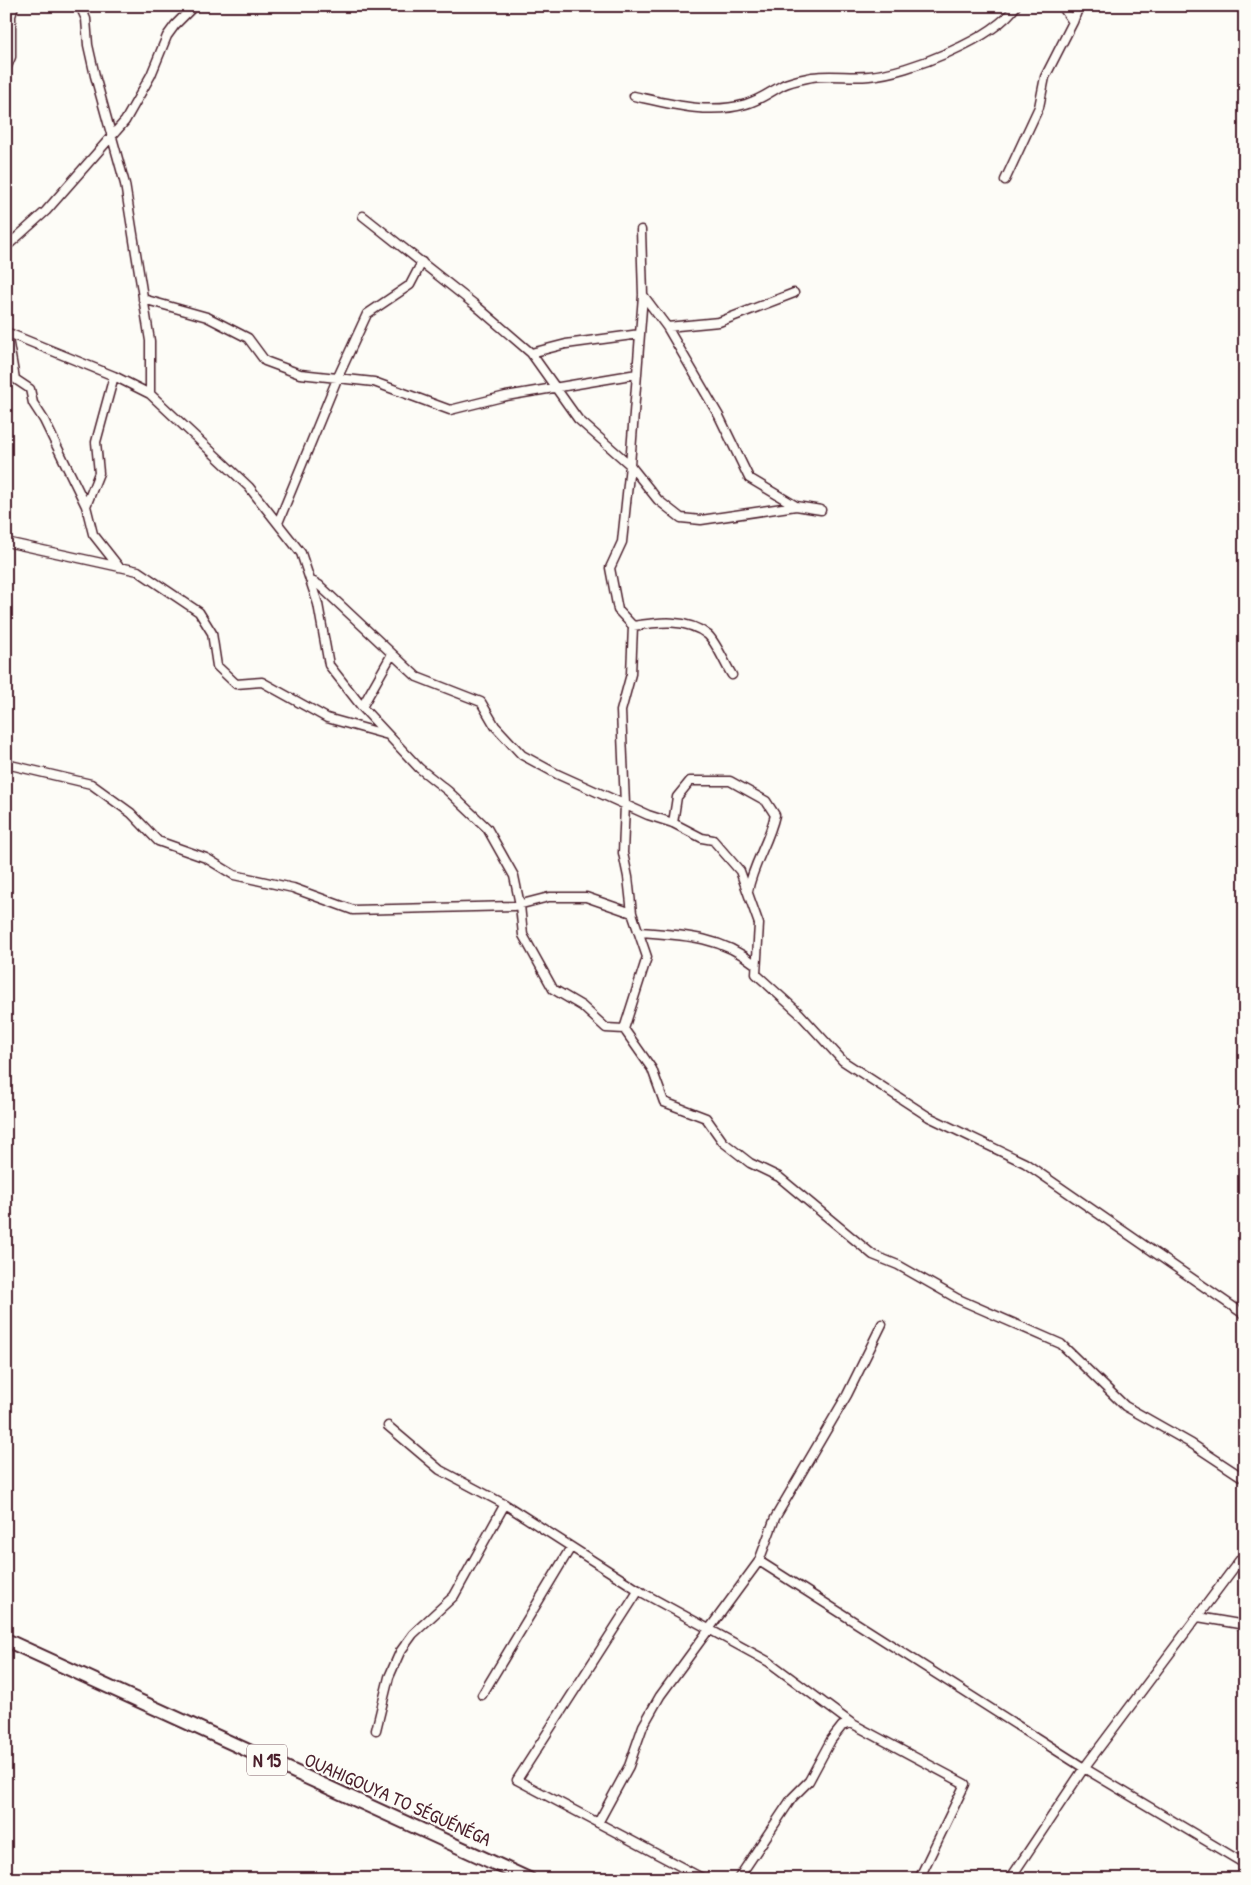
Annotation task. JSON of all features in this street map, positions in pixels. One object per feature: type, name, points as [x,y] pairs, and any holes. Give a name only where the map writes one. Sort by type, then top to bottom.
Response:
[{"type":"main road","name":"OUAHIGOUYA TO SÉGUÉNÉGA","points":[[6,1640],[529,1879]]},
{"type":"street","points":[[6,69],[11,57],[11,16],[14,6]]},
{"type":"street","points":[[80,6],[86,20]]},
{"type":"street","points":[[86,6],[88,45],[125,184],[150,341],[150,394]]},
{"type":"street","points":[[6,247],[46,211],[113,136],[134,107],[171,31],[194,6]]},
{"type":"street","points":[[634,96],[680,107],[720,108],[745,104],[765,97],[784,84],[812,77],[830,75],[867,77],[894,73],[945,54],[979,36],[1009,18],[1016,6]]},
{"type":"street","points":[[1062,6],[1073,22]]},
{"type":"street","points":[[1005,180],[1039,107],[1045,77],[1079,6]]},
{"type":"street","points":[[363,216],[422,262],[531,353],[578,419],[630,466],[658,500],[680,518],[700,520],[796,506],[821,510]]},
{"type":"street","points":[[624,1029],[647,957],[632,913],[623,853],[625,804],[621,711],[631,674],[633,626],[618,610],[610,568],[622,542],[630,466],[643,295],[641,230]]},
{"type":"street","points":[[278,524],[337,378],[367,314],[410,286],[422,262]]},
{"type":"street","points":[[667,327],[719,322],[794,293]]},
{"type":"street","points":[[643,295],[667,327],[720,416],[749,478],[796,506]]},
{"type":"street","points":[[142,299],[207,317],[248,338],[265,361],[300,374],[374,382],[450,410],[506,396],[637,374]]},
{"type":"street","points":[[6,332],[114,376],[150,394],[250,487],[301,553],[318,604],[329,665],[362,707],[419,768],[448,791],[486,828],[514,876],[520,905],[523,935],[553,990],[582,1006],[606,1028],[624,1029]]},
{"type":"street","points":[[6,332],[15,379],[30,389],[32,403],[44,420],[86,506],[93,534],[119,568]]},
{"type":"street","points":[[531,353],[566,344],[640,334]]},
{"type":"street","points":[[86,506],[99,473],[96,442],[114,376]]},
{"type":"street","points":[[6,542],[138,572],[199,612],[212,633],[217,666],[236,684],[262,682],[327,718],[388,735]]},
{"type":"street","points":[[310,580],[318,585],[417,677],[481,702],[495,726],[522,755],[557,774],[648,815],[673,822],[702,838],[713,840],[740,871],[759,924],[755,964],[756,974],[799,1013],[843,1061],[929,1117],[1024,1163],[1245,1315]]},
{"type":"street","points":[[633,626],[665,621],[688,626],[709,636],[732,676]]},
{"type":"street","points":[[362,707],[392,654]]},
{"type":"street","points":[[6,764],[91,784],[131,813],[158,841],[206,858],[234,875],[293,888],[353,910],[520,905],[549,897],[586,897],[632,913]]},
{"type":"street","points":[[673,822],[677,797],[690,781],[730,780],[766,801],[775,815],[770,834],[751,871],[747,893]]},
{"type":"street","points":[[639,932],[695,937],[738,950],[755,964]]},
{"type":"street","points":[[624,1029],[652,1069],[664,1102],[706,1118],[723,1142],[750,1163],[779,1177],[873,1255],[898,1265],[958,1299],[1061,1344],[1125,1406],[1192,1444],[1245,1479]]},
{"type":"street","points":[[598,1823],[628,1766],[643,1726],[660,1696],[759,1561],[775,1518],[847,1395],[882,1324]]},
{"type":"street","points":[[388,1426],[440,1470],[505,1504],[639,1590],[769,1662],[851,1722],[965,1784],[920,1879]]},
{"type":"street","points":[[376,1730],[389,1678],[400,1652],[413,1634],[454,1596],[505,1504]]},
{"type":"street","points":[[482,1695],[571,1547]]},
{"type":"street","points":[[1010,1879],[1084,1768],[1245,1553]]},
{"type":"street","points":[[759,1561],[1084,1768],[1245,1864]]},
{"type":"street","points":[[639,1590],[517,1780],[704,1879]]},
{"type":"street","points":[[1198,1617],[1245,1625]]},
{"type":"street","points":[[738,1879],[792,1798],[809,1781],[836,1733],[842,1726],[851,1722]]}]
